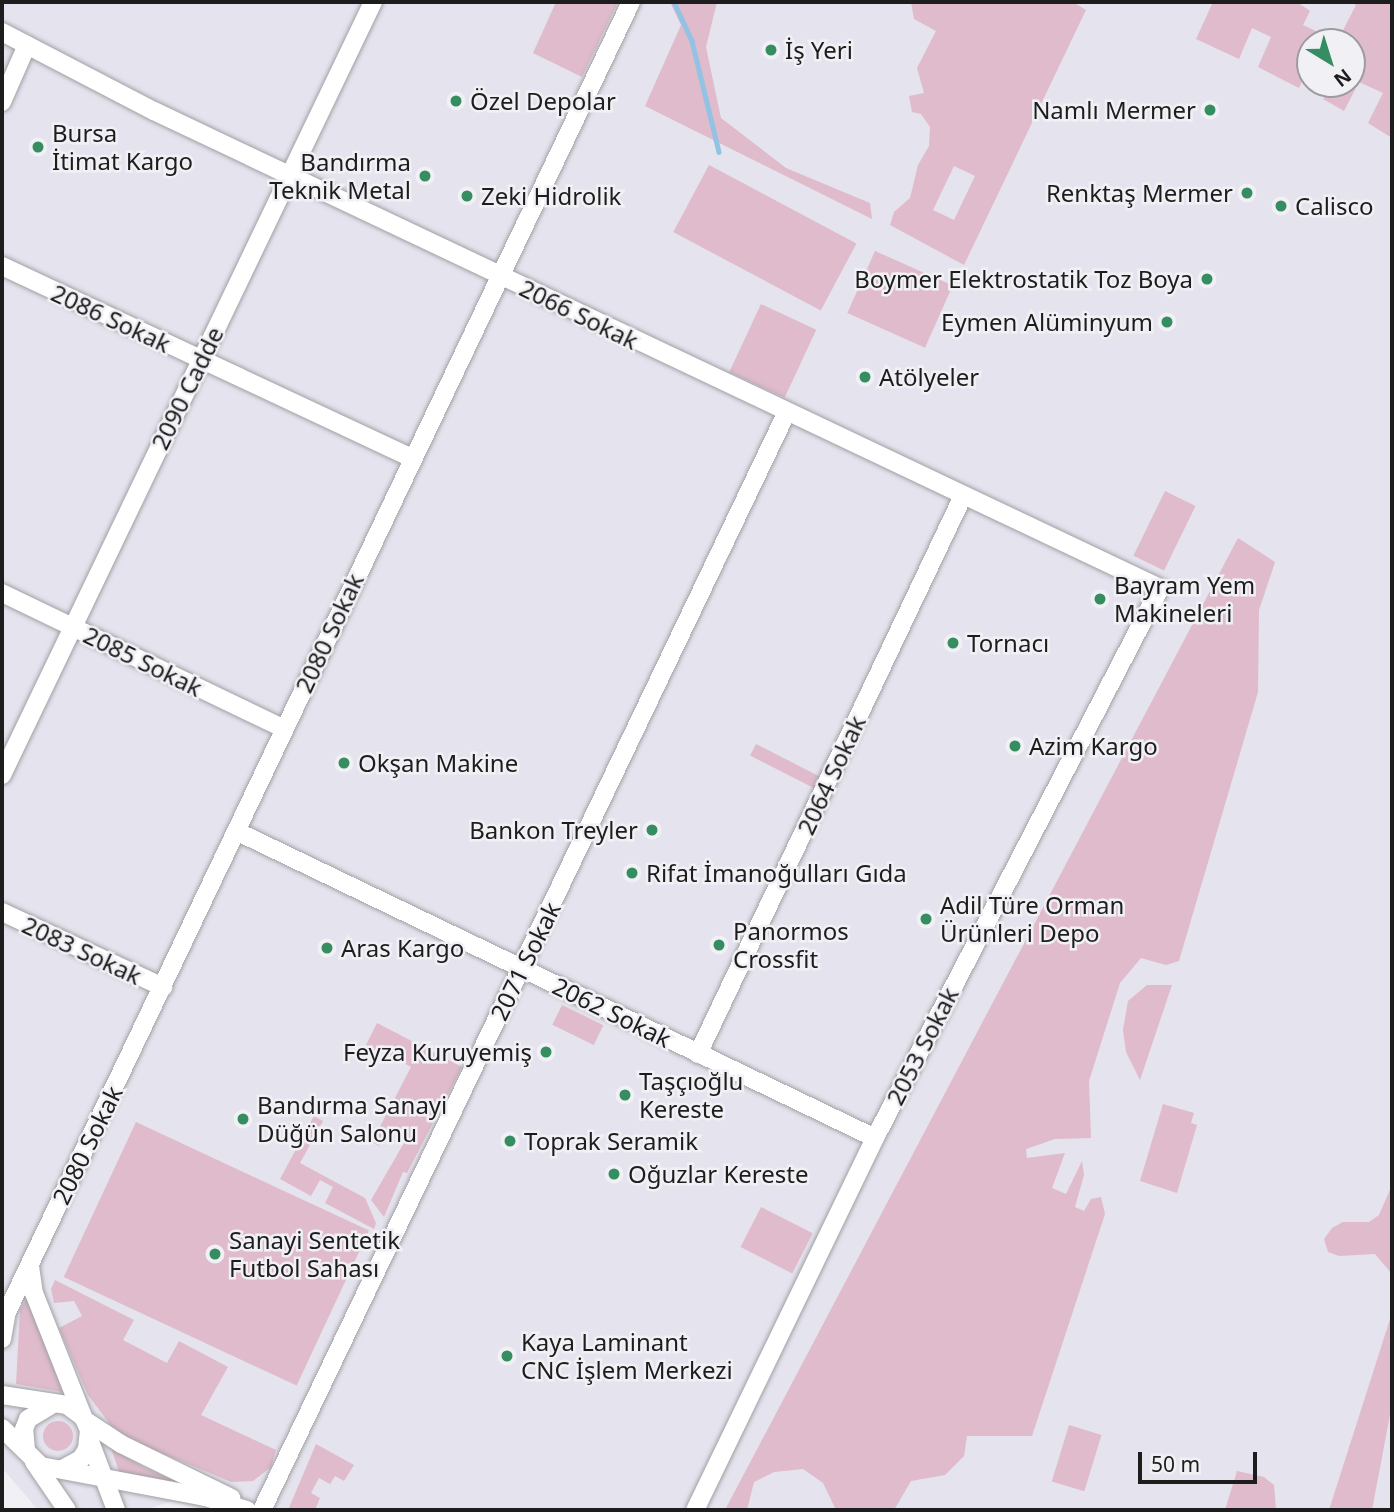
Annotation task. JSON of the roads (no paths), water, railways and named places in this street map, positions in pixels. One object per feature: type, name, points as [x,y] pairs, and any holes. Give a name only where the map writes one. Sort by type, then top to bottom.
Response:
[{"type":"street","name":"2090 Cadde","points":[[2,775],[373,2]]},
{"type":"street","name":"2080 Sokak","points":[[2,1339],[7,1312],[498,275],[631,2]]},
{"type":"street","name":"2066 Sokak","points":[[2,32],[289,176],[1160,588]]},
{"type":"street","points":[[2,102],[27,45]]},
{"type":"street","name":"2086 Sokak","points":[[2,266],[411,458]]},
{"type":"street","name":"2071 Sokak","points":[[262,1510],[787,412]]},
{"type":"street","name":"2064 Sokak","points":[[698,1054],[964,496]]},
{"type":"street","name":"2053 Sokak","points":[[695,1510],[875,1138],[1160,588]]},
{"type":"street","name":"2085 Sokak","points":[[2,593],[284,729]]},
{"type":"street","name":"2062 Sokak","points":[[236,831],[875,1138]]},
{"type":"street","name":"2083 Sokak","points":[[2,912],[163,987]]},
{"type":"street","points":[[30,1265],[34,1293],[116,1510]]},
{"type":"street","points":[[2,1395],[56,1403],[86,1426],[249,1510]]},
{"type":"street","points":[[56,1403],[36,1410],[24,1429],[29,1454],[67,1510]]},
{"type":"street","points":[[62,1469],[81,1459],[86,1426]]},
{"type":"street","points":[[2,1428],[41,1466],[205,1497],[249,1510]]},
{"type":"street","points":[[123,1510],[132,1497],[148,1488]]},
{"type":"waterway","points":[[674,2],[692,41],[719,152]]},
{"type":"place","name":"İş Yeri","points":[[771,50]]},
{"type":"place","name":"Özel Depolar","points":[[456,101]]},
{"type":"place","name":"Namlı Mermer","points":[[1210,110]]},
{"type":"place","name":"Bursa İtimat Kargo","points":[[38,147]]},
{"type":"place","name":"Bandırma Teknik Metal","points":[[425,176]]},
{"type":"place","name":"Renktaş Mermer","points":[[1247,193]]},
{"type":"place","name":"Zeki Hidrolik","points":[[467,196]]},
{"type":"place","name":"Calisco","points":[[1281,206]]},
{"type":"place","name":"Boymer Elektrostatik Toz Boya","points":[[1207,279]]},
{"type":"place","name":"Eymen Alüminyum","points":[[1167,322]]},
{"type":"place","name":"Atölyeler","points":[[865,377]]},
{"type":"place","name":"Bayram Yem Makineleri","points":[[1100,599]]},
{"type":"place","name":"Tornacı","points":[[953,643]]},
{"type":"place","name":"Azim Kargo","points":[[1015,746]]},
{"type":"place","name":"Okşan Makine","points":[[344,763]]},
{"type":"place","name":"Bankon Treyler","points":[[652,830]]},
{"type":"place","name":"Rifat İmanoğulları Gıda","points":[[632,873]]},
{"type":"place","name":"Adil Türe Orman Ürünleri Depo","points":[[926,919]]},
{"type":"place","name":"Panormos Crossfit","points":[[719,945]]},
{"type":"place","name":"Aras Kargo","points":[[327,948]]},
{"type":"place","name":"Feyza Kuruyemiş","points":[[546,1052]]},
{"type":"place","name":"Taşçıoğlu Kereste","points":[[625,1095]]},
{"type":"place","name":"Bandırma Sanayi Düğün Salonu","points":[[243,1119]]},
{"type":"place","name":"Toprak Seramik","points":[[510,1141]]},
{"type":"place","name":"Oğuzlar Kereste","points":[[614,1174]]},
{"type":"place","name":"Sanayi Sentetik Futbol Sahası","points":[[215,1254]]},
{"type":"place","name":"Kaya Laminant CNC İşlem Merkezi","points":[[507,1356]]}]
